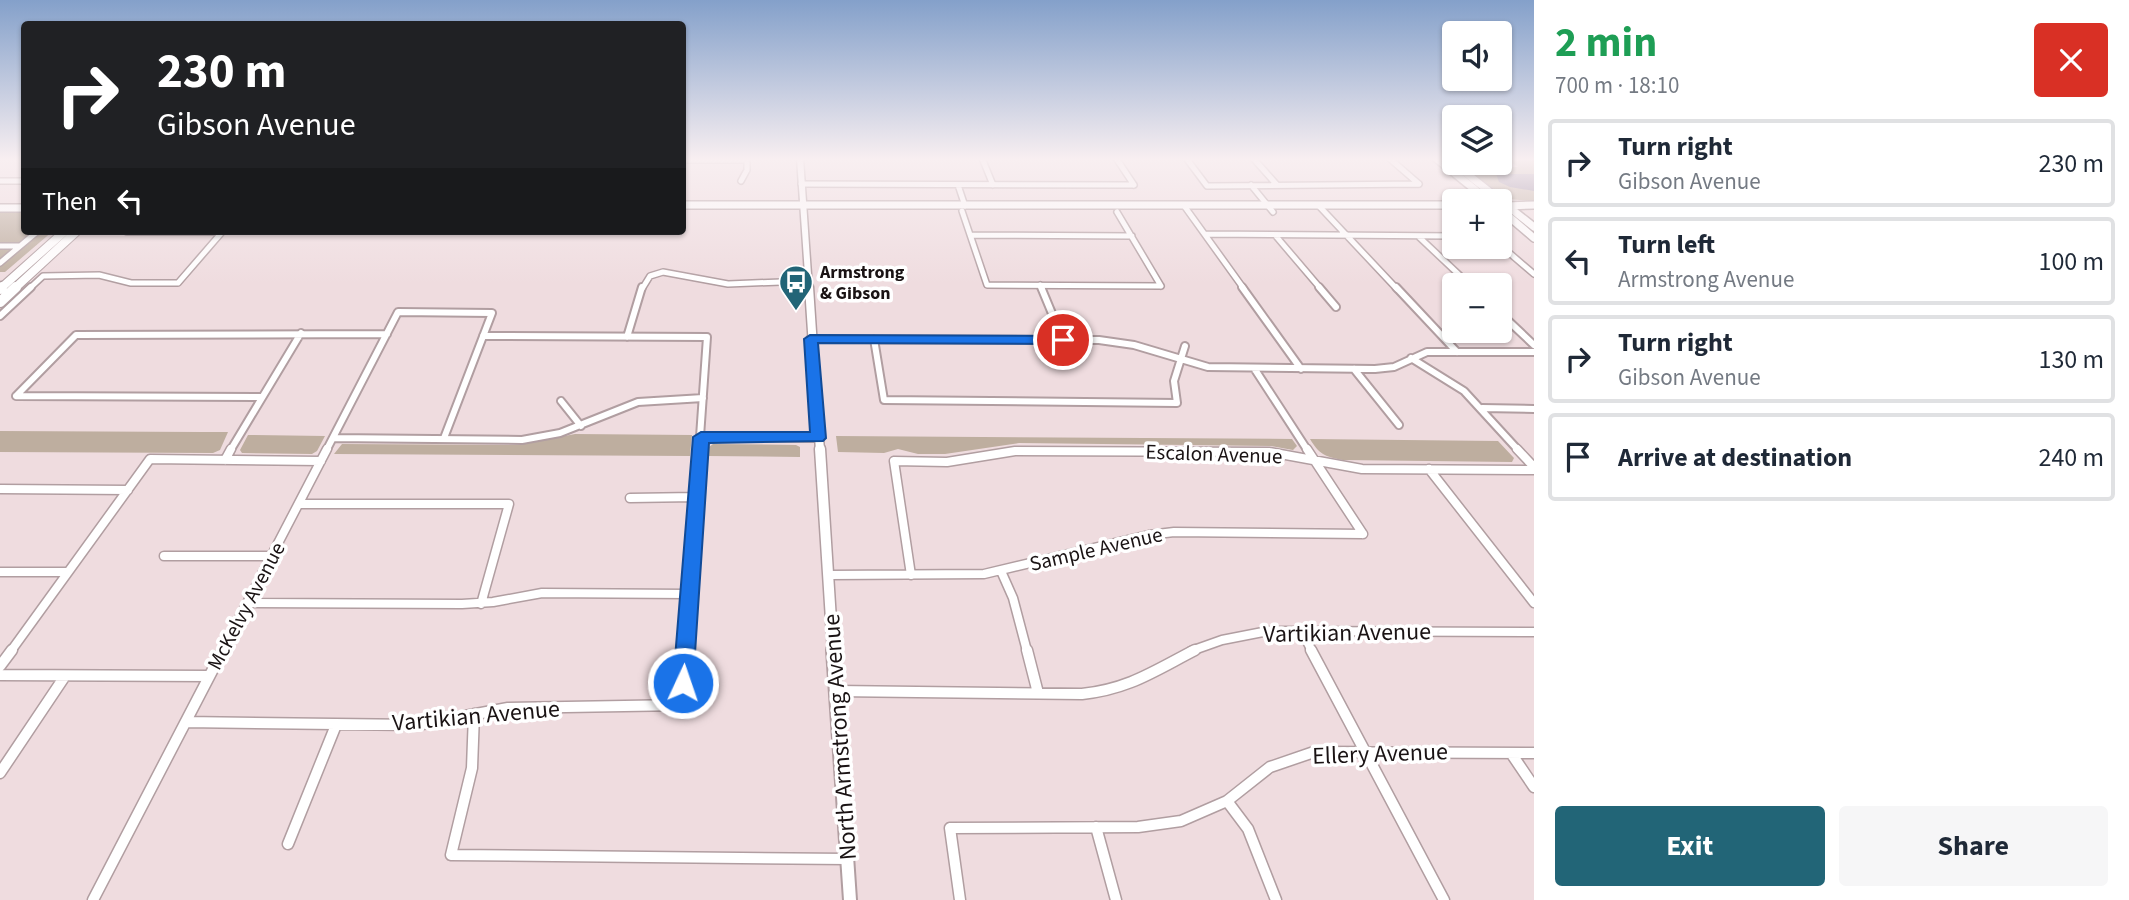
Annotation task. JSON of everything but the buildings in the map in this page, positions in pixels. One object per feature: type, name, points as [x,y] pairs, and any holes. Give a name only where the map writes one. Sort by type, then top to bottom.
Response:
[{"type":"main road","points":[[0,202],[21,202]]},
{"type":"main road","points":[[964,209],[1018,206],[1187,209],[1442,208]]},
{"type":"main road","points":[[686,207],[1117,212],[1187,209]]},
{"type":"main road","points":[[0,208],[21,208]]},
{"type":"main road","points":[[1512,209],[1534,208]]},
{"type":"main road","points":[[1512,214],[1534,227]]},
{"type":"main road","points":[[1512,217],[1534,238]]},
{"type":"main road","points":[[0,289],[61,235]]},
{"type":"main road","points":[[0,302],[73,235]]},
{"type":"street","points":[[802,200],[803,208]]},
{"type":"street","points":[[962,200],[987,285],[1161,286],[1117,212]]},
{"type":"street","points":[[1264,200],[1271,209]]},
{"type":"street","name":"North Armstrong Avenue","points":[[803,208],[850,900]]},
{"type":"street","points":[[1187,209],[1301,369]]},
{"type":"street","points":[[1321,209],[1457,352]]},
{"type":"street","points":[[1205,234],[1442,236]]},
{"type":"street","points":[[0,263],[33,235]]},
{"type":"street","points":[[0,316],[43,276],[99,275],[131,283],[178,283],[219,235]]},
{"type":"street","points":[[971,235],[1132,236]]},
{"type":"street","points":[[1275,235],[1336,307]]},
{"type":"street","points":[[1418,236],[1457,273]]},
{"type":"street","points":[[0,246],[20,246]]},
{"type":"street","points":[[1512,255],[1534,274]]},
{"type":"street","points":[[627,337],[634,307],[645,282],[655,274],[683,273],[712,282],[806,281]]},
{"type":"street","points":[[1040,285],[1063,340]]},
{"type":"street","name":"McKelvy Avenue","points":[[93,900],[398,312],[492,313],[483,336]]},
{"type":"street","points":[[1512,324],[1534,345]]},
{"type":"street","points":[[225,460],[301,333]]},
{"type":"street","points":[[261,397],[16,396],[76,335],[387,334]]},
{"type":"street","points":[[247,603],[481,604],[542,593],[688,594],[707,337],[483,336],[443,438]]},
{"type":"street","points":[[810,339],[1116,341],[1208,367],[1301,369],[1394,367],[1427,352],[1534,352]]},
{"type":"street","points":[[874,339],[884,400],[1177,403],[1172,386],[1185,346]]},
{"type":"street","points":[[1411,358],[1445,377],[1482,408],[1534,468]]},
{"type":"street","points":[[1254,368],[1314,461]]},
{"type":"street","points":[[1354,369],[1399,425]]},
{"type":"street","points":[[333,438],[522,440],[561,433],[638,402],[703,398]]},
{"type":"street","points":[[561,401],[580,426]]},
{"type":"street","points":[[1482,408],[1534,409]]},
{"type":"street","points":[[701,437],[818,438]]},
{"type":"street","name":"Escalon Avenue","points":[[911,575],[894,461],[947,461],[1015,451],[1269,452],[1362,469],[1534,468]]},
{"type":"street","points":[[0,666],[150,459],[321,461]]},
{"type":"street","name":"Sample Avenue","points":[[830,575],[1001,571],[1149,535],[1174,532],[1363,534],[1314,461]]},
{"type":"street","points":[[1429,469],[1534,603]]},
{"type":"street","points":[[0,489],[128,490]]},
{"type":"street","points":[[630,498],[695,497]]},
{"type":"street","points":[[299,503],[509,504],[481,604]]},
{"type":"street","points":[[164,556],[272,556]]},
{"type":"street","points":[[1001,571],[1013,598],[1038,694]]},
{"type":"street","points":[[0,572],[68,572]]},
{"type":"street","name":"Vartikian Avenue","points":[[186,722],[417,725],[508,708],[682,705],[688,594]]},
{"type":"street","points":[[1301,630],[1444,900]]},
{"type":"street","name":"Vartikian Avenue","points":[[836,691],[1038,694],[1111,691],[1141,679],[1194,650],[1222,640],[1268,631],[1534,632]]},
{"type":"street","points":[[0,675],[209,676]]},
{"type":"street","points":[[0,773],[65,676]]},
{"type":"street","points":[[474,714],[476,750],[473,769],[451,855],[848,859]]},
{"type":"street","points":[[288,844],[336,724]]},
{"type":"street","name":"Ellery Avenue","points":[[960,900],[950,828],[1138,827],[1181,821],[1227,801],[1270,767],[1314,752],[1534,753]]},
{"type":"street","points":[[1511,753],[1534,787]]},
{"type":"street","points":[[1227,801],[1248,829],[1276,900]]},
{"type":"street","points":[[1096,827],[1116,900]]},
{"type":"shaded area","points":[[0,213],[21,213],[21,235],[48,235],[5,272],[0,272]]},
{"type":"shaded area","points":[[0,431],[228,432],[220,450],[213,453],[0,452]]},
{"type":"shaded area","points":[[575,434],[692,435],[690,456],[334,454],[342,444],[518,445]]},
{"type":"shaded area","points":[[248,435],[325,436],[317,451],[312,454],[242,453],[240,450]]},
{"type":"shaded area","points":[[836,436],[1292,439],[1297,446],[1293,450],[1271,446],[1019,443],[945,454],[918,454],[898,449],[884,453],[838,452]]},
{"type":"shaded area","points":[[1310,439],[1498,441],[1514,458],[1512,462],[1343,460],[1323,454]]},
{"type":"shaded area","points":[[713,444],[796,445],[800,447],[800,457],[708,456],[709,447]]},
{"type":"place","name":"Armstrong & Gibson","points":[[796,312]]},
{"type":"route","points":[[683,683],[701,437],[818,438],[810,339],[1063,340]]}]
